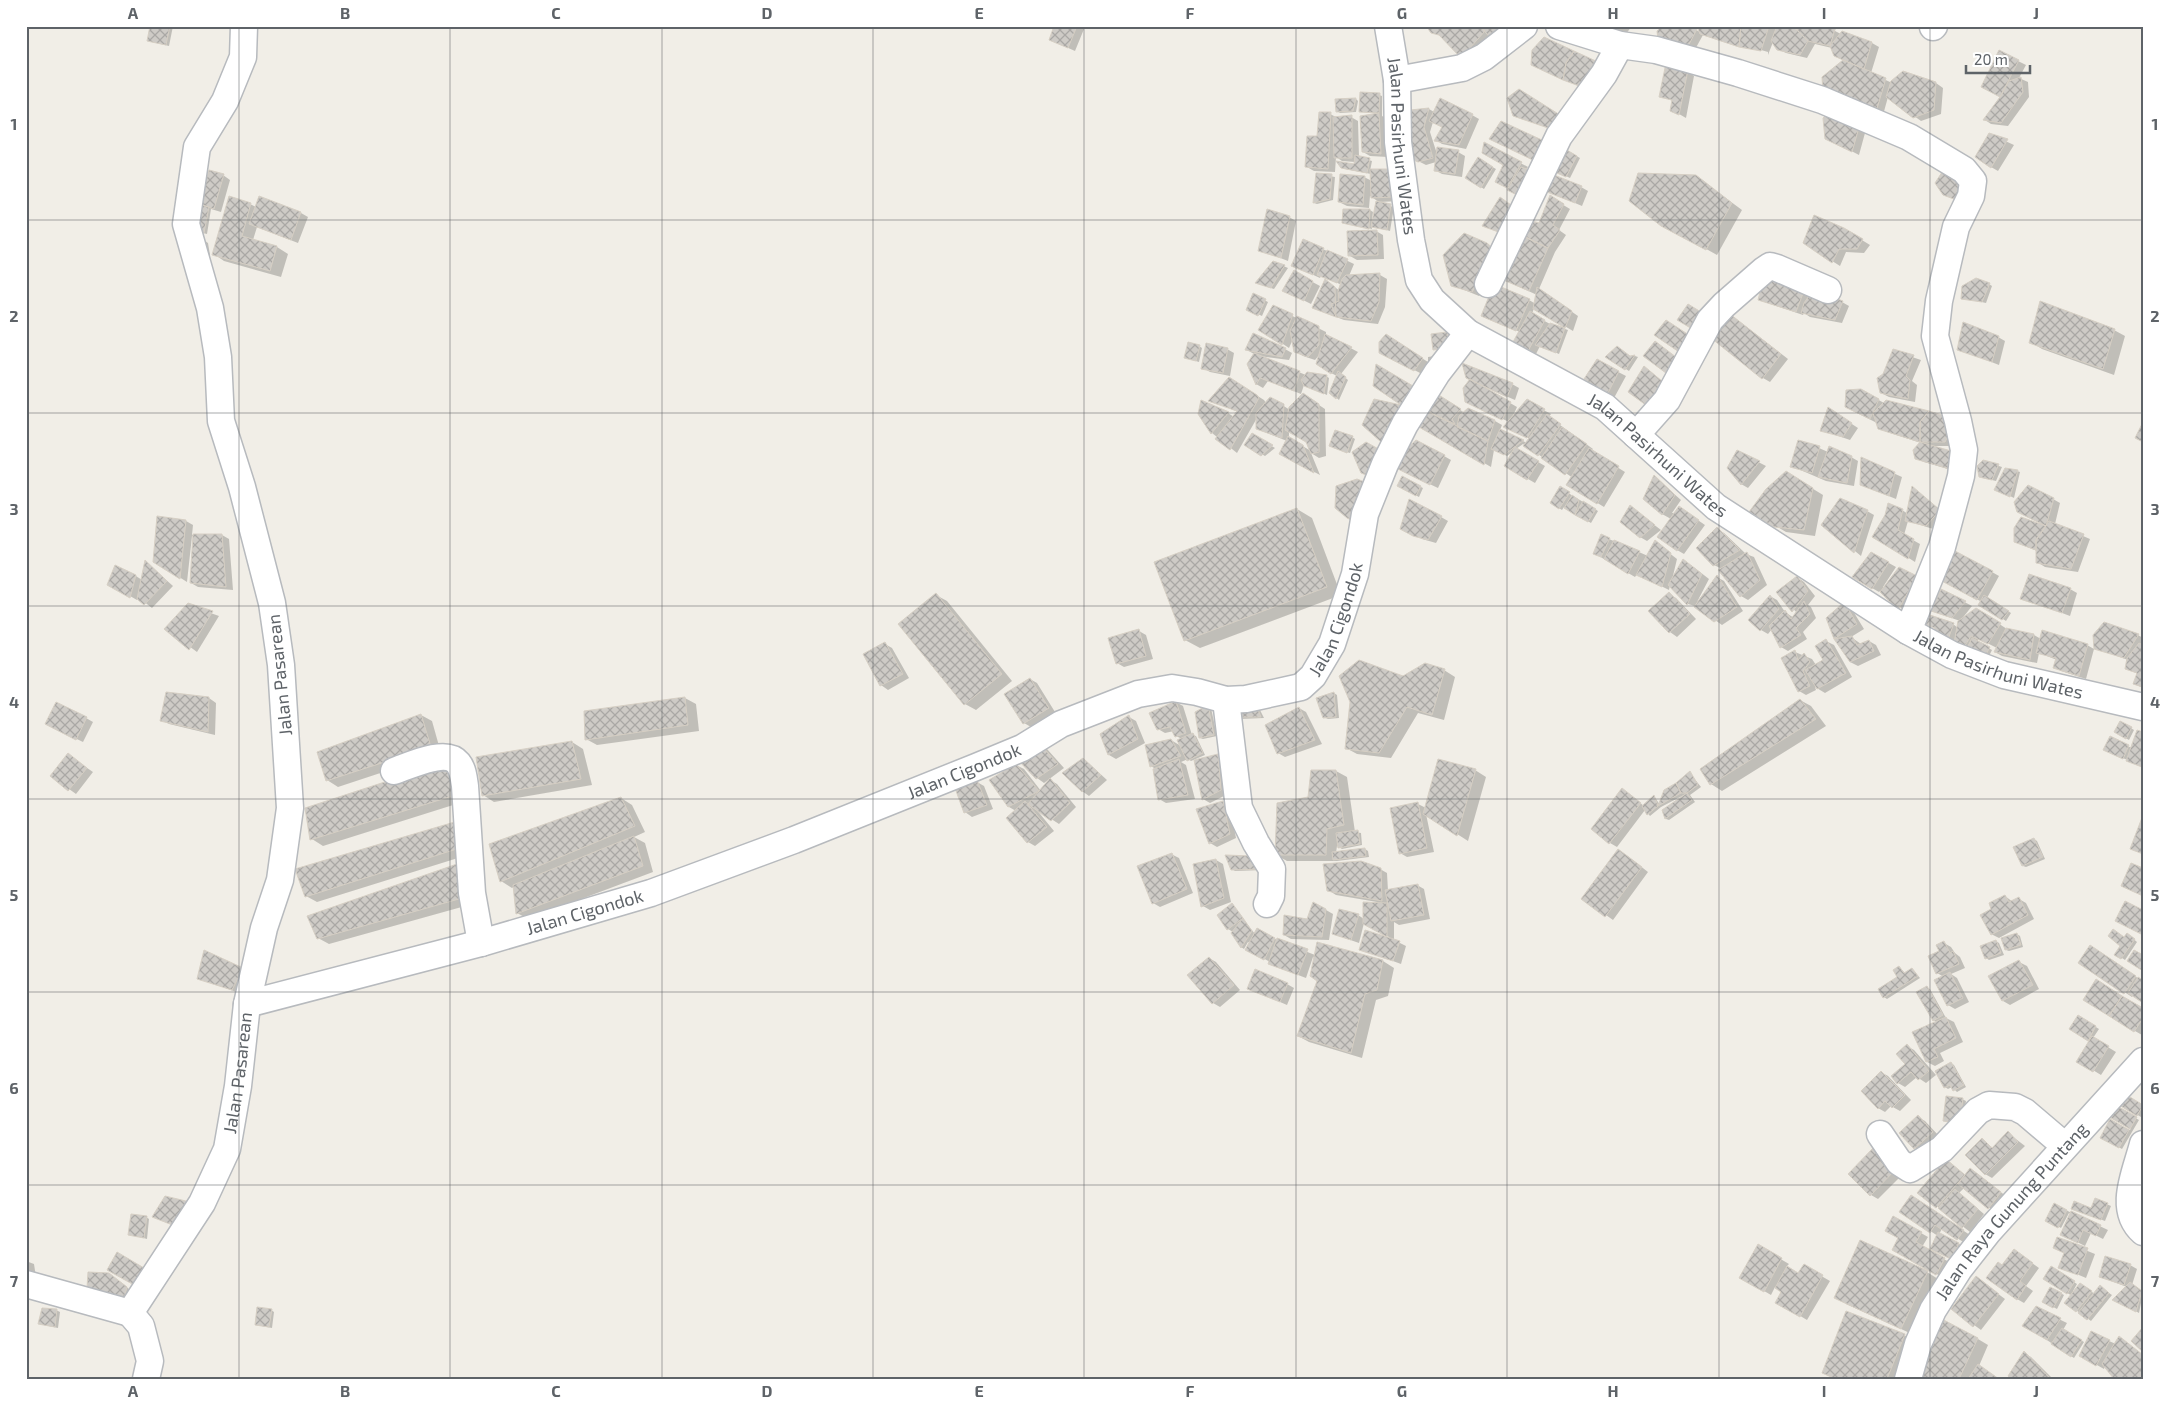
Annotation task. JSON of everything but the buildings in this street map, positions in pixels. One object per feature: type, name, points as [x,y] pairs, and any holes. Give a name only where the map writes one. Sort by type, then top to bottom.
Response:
[{"type":"street","name":"Jalan Pasarean","points":[[130,1313],[202,1203],[227,1149],[238,1086],[247,1004],[264,928],[280,880],[290,808],[286,727],[272,603],[242,487],[221,421],[218,357],[210,308],[186,224],[197,147],[225,101],[243,57],[244,26]]},
{"type":"street","name":"Jalan Pasirhuni Wates","points":[[1388,26],[1397,80],[1398,142],[1411,240],[1419,280],[1432,300],[1468,332],[1605,406],[1716,507],[1908,631],[1952,655],[2004,675],[2143,707]]},
{"type":"street","points":[[1397,80],[1462,68],[1484,57],[1524,26]]},
{"type":"street","points":[[1559,26],[1620,45],[1656,50],[1738,73],[1822,100],[1909,137],[1964,170],[1973,181],[1971,196],[1956,227],[1939,301],[1936,336],[1964,450],[1961,476],[1942,547],[1908,631]]},
{"type":"street","points":[[1488,284],[1559,136],[1604,74],[1620,45]]},
{"type":"street","points":[[1636,435],[1668,400],[1710,320],[1764,270],[1770,266],[1777,268],[1828,290]]},
{"type":"street","name":"Jalan Cigondok","points":[[247,1004],[481,943],[651,893],[794,840],[1022,748],[1061,724],[1138,694],[1172,688],[1226,700],[1246,699],[1301,687],[1313,676],[1332,644],[1355,574],[1365,514],[1384,464],[1405,424],[1437,373],[1468,332]]},
{"type":"street","points":[[1226,700],[1239,808],[1256,843],[1272,869],[1272,890],[1267,904]]},
{"type":"street","points":[[394,771],[436,757],[447,756],[454,759],[461,767],[465,786],[474,907],[481,943]]},
{"type":"street","name":"Jalan Raya Gunung Puntang","points":[[1908,1379],[1918,1344],[1959,1269],[1988,1232],[2143,1061]]},
{"type":"street","points":[[1880,1134],[1899,1162],[1910,1169],[1942,1149],[1982,1108],[2003,1105],[2015,1107],[2024,1112],[2065,1146]]},
{"type":"street","points":[[2143,1144],[2128,1203],[2132,1219],[2143,1232]]},
{"type":"street","points":[[26,1284],[130,1313],[141,1326],[146,1343],[150,1360],[146,1379]]}]
